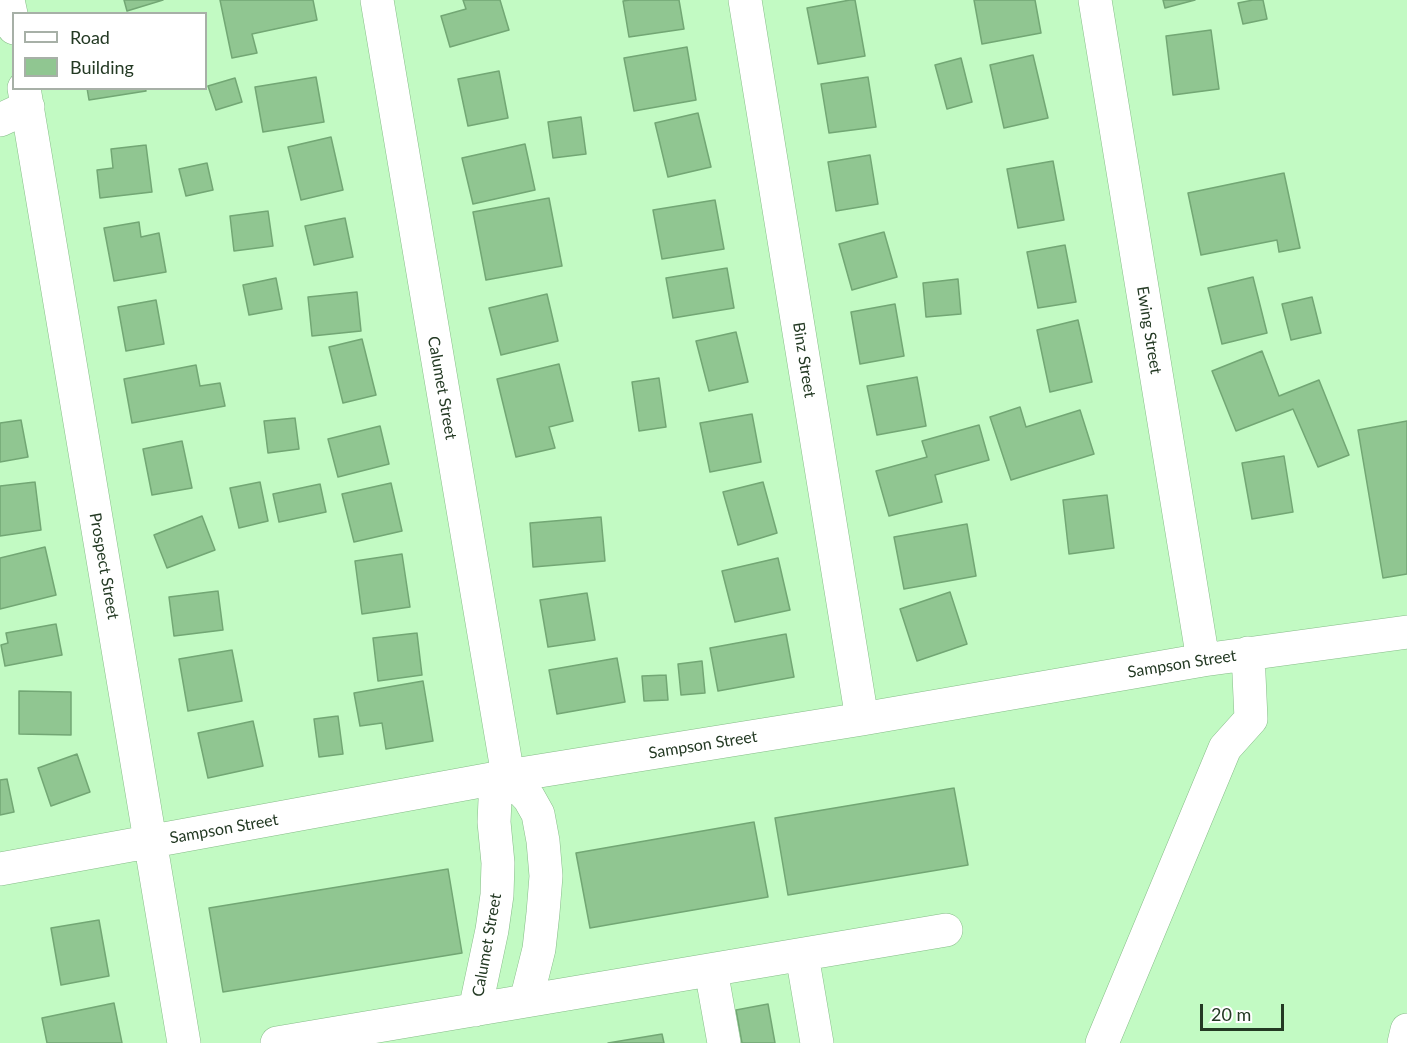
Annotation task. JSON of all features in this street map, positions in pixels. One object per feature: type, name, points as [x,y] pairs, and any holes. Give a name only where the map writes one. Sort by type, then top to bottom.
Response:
[{"type":"street","points":[[8,0],[12,19]]},
{"type":"street","name":"Calumet Street","points":[[377,0],[508,776],[495,800],[497,894],[475,1010]]},
{"type":"street","name":"Binz Street","points":[[746,0],[862,719]]},
{"type":"street","name":"Ewing Street","points":[[1095,0],[1203,660]]},
{"type":"street","name":"Prospect Street","points":[[17,105],[151,842],[184,1043]]},
{"type":"street","name":"Sampson Street","points":[[0,868],[508,776],[862,719],[1203,660],[1407,632]]},
{"type":"street","points":[[1102,1043],[1225,748],[1251,719],[1248,653]]},
{"type":"street","points":[[508,776],[529,798],[538,814],[546,876],[538,949],[526,1001]]},
{"type":"street","points":[[277,1043],[398,1033],[475,1010],[946,930]]},
{"type":"street","points":[[802,955],[817,1043]]},
{"type":"street","points":[[711,970],[724,1043]]},
{"type":"street","points":[[1404,1043],[1407,1030]]},
{"type":"building","points":[[124,0],[163,0],[127,11]]},
{"type":"building","points":[[220,0],[313,0],[317,20],[252,34],[257,53],[232,58]]},
{"type":"building","points":[[463,0],[500,0],[509,30],[450,47],[441,16],[466,9]]},
{"type":"building","points":[[679,0],[684,29],[629,37],[623,1]]},
{"type":"building","points":[[855,0],[865,56],[818,64],[807,8]]},
{"type":"building","points":[[974,0],[1035,0],[1041,33],[982,44]]},
{"type":"building","points":[[1163,0],[1195,0],[1165,8]]},
{"type":"building","points":[[1263,0],[1267,19],[1243,24],[1238,3]]},
{"type":"building","points":[[1211,30],[1219,89],[1173,95],[1166,36]]},
{"type":"building","points":[[687,47],[696,100],[634,111],[624,58]]},
{"type":"building","points":[[1033,55],[1048,118],[1004,128],[990,65]]},
{"type":"building","points":[[961,58],[972,102],[947,109],[935,65]]},
{"type":"building","points":[[499,71],[508,118],[468,126],[458,79]]},
{"type":"building","points":[[316,77],[324,122],[263,132],[255,87]]},
{"type":"building","points":[[868,77],[876,127],[829,133],[821,84]]},
{"type":"building","points":[[235,78],[242,102],[216,110],[208,86]]},
{"type":"building","points":[[87,90],[146,91],[89,100]]},
{"type":"building","points":[[698,113],[711,167],[668,177],[655,123]]},
{"type":"building","points":[[581,117],[586,154],[553,158],[548,122]]},
{"type":"building","points":[[331,137],[343,190],[301,200],[288,147]]},
{"type":"building","points":[[525,144],[535,190],[473,204],[462,158]]},
{"type":"building","points":[[146,145],[152,192],[100,198],[97,170],[113,168],[111,149]]},
{"type":"building","points":[[870,155],[878,204],[836,211],[828,162]]},
{"type":"building","points":[[1053,161],[1064,220],[1018,228],[1007,169]]},
{"type":"building","points":[[207,163],[213,190],[186,196],[179,169]]},
{"type":"building","points":[[1284,173],[1300,248],[1279,252],[1277,240],[1201,255],[1188,193]]},
{"type":"building","points":[[549,198],[562,266],[486,280],[473,212]]},
{"type":"building","points":[[715,200],[724,249],[662,259],[653,210]]},
{"type":"building","points":[[268,211],[273,246],[234,251],[230,216]]},
{"type":"building","points":[[345,218],[353,257],[314,265],[305,226]]},
{"type":"building","points":[[139,222],[141,237],[159,233],[166,272],[114,281],[104,228]]},
{"type":"building","points":[[884,232],[897,277],[852,290],[839,244]]},
{"type":"building","points":[[1065,245],[1076,302],[1038,308],[1027,252]]},
{"type":"building","points":[[727,268],[734,308],[673,318],[666,278]]},
{"type":"building","points":[[1253,277],[1267,333],[1222,344],[1208,288]]},
{"type":"building","points":[[276,278],[282,309],[249,315],[243,285]]},
{"type":"building","points":[[958,279],[961,314],[926,317],[923,283]]},
{"type":"building","points":[[357,292],[361,331],[312,336],[308,297]]},
{"type":"building","points":[[547,294],[558,341],[501,355],[489,308]]},
{"type":"building","points":[[1312,297],[1321,333],[1291,340],[1282,304]]},
{"type":"building","points":[[156,300],[164,344],[126,351],[118,307]]},
{"type":"building","points":[[895,304],[904,356],[860,364],[851,312]]},
{"type":"building","points":[[1078,320],[1092,382],[1050,392],[1037,330]]},
{"type":"building","points":[[736,332],[748,382],[709,391],[696,341]]},
{"type":"building","points":[[362,339],[376,395],[343,403],[329,347]]},
{"type":"building","points":[[1262,351],[1279,396],[1319,380],[1349,455],[1318,467],[1293,409],[1236,431],[1212,371]]},
{"type":"building","points":[[559,364],[573,421],[549,427],[555,448],[516,457],[497,379]]},
{"type":"building","points":[[196,365],[200,386],[220,383],[225,406],[132,423],[124,379]]},
{"type":"building","points":[[917,377],[926,426],[877,435],[867,386]]},
{"type":"building","points":[[659,378],[666,427],[639,431],[632,382]]},
{"type":"building","points":[[1020,407],[1026,427],[1080,410],[1094,454],[1011,480],[990,417]]},
{"type":"building","points":[[752,414],[761,462],[710,472],[700,423]]},
{"type":"building","points":[[295,418],[299,449],[268,453],[264,421]]},
{"type":"building","points":[[21,420],[28,457],[0,462],[0,423]]},
{"type":"building","points":[[1407,421],[1407,574],[1383,578],[1358,430]]},
{"type":"building","points":[[979,425],[989,460],[935,475],[942,502],[889,516],[876,471],[927,457],[922,441]]},
{"type":"building","points":[[380,426],[389,464],[338,477],[328,439]]},
{"type":"building","points":[[182,441],[192,488],[152,495],[143,449]]},
{"type":"building","points":[[1284,456],[1293,512],[1252,519],[1242,463]]},
{"type":"building","points":[[35,482],[41,530],[0,536],[0,486]]},
{"type":"building","points":[[260,482],[268,521],[239,528],[230,488]]},
{"type":"building","points":[[763,482],[777,533],[738,545],[723,492]]},
{"type":"building","points":[[391,483],[402,531],[354,542],[342,494]]},
{"type":"building","points":[[320,484],[326,512],[279,522],[273,494]]},
{"type":"building","points":[[1107,495],[1114,548],[1069,554],[1063,500]]},
{"type":"building","points":[[202,516],[215,550],[167,568],[154,535]]},
{"type":"building","points":[[601,517],[605,561],[533,567],[530,523]]},
{"type":"building","points":[[967,524],[976,576],[904,589],[894,537]]},
{"type":"building","points":[[45,547],[56,595],[0,609],[0,558]]},
{"type":"building","points":[[402,554],[410,607],[362,614],[355,561]]},
{"type":"building","points":[[778,558],[790,610],[735,622],[722,571]]},
{"type":"building","points":[[218,591],[223,630],[174,636],[169,597]]},
{"type":"building","points":[[950,592],[967,644],[917,661],[900,609]]},
{"type":"building","points":[[587,593],[595,640],[548,647],[540,600]]},
{"type":"building","points":[[56,624],[62,655],[5,666],[1,645],[8,643],[6,633]]},
{"type":"building","points":[[417,633],[422,675],[378,681],[373,638]]},
{"type":"building","points":[[786,634],[794,677],[718,691],[710,648]]},
{"type":"building","points":[[232,650],[242,701],[188,711],[179,659]]},
{"type":"building","points":[[617,658],[625,702],[557,714],[549,670]]},
{"type":"building","points":[[702,661],[705,693],[681,695],[678,664]]},
{"type":"building","points":[[666,675],[668,700],[644,701],[642,676]]},
{"type":"building","points":[[423,681],[433,741],[386,749],[382,723],[360,726],[354,693]]},
{"type":"building","points":[[19,691],[71,692],[71,735],[19,734]]},
{"type":"building","points":[[338,716],[343,754],[319,757],[314,719]]},
{"type":"building","points":[[253,721],[263,766],[208,778],[198,733]]},
{"type":"building","points":[[77,754],[90,792],[51,806],[38,768]]},
{"type":"building","points":[[7,779],[14,812],[0,815],[0,780]]},
{"type":"building","points":[[954,788],[968,865],[788,895],[775,818]]},
{"type":"building","points":[[754,822],[768,897],[590,928],[576,853]]},
{"type":"building","points":[[448,869],[462,953],[223,992],[209,908]]},
{"type":"building","points":[[99,920],[109,976],[61,985],[51,928]]},
{"type":"building","points":[[114,1003],[122,1043],[47,1043],[42,1018]]},
{"type":"building","points":[[768,1004],[775,1043],[742,1043],[736,1010]]},
{"type":"building","points":[[662,1034],[664,1043],[608,1043]]}]
